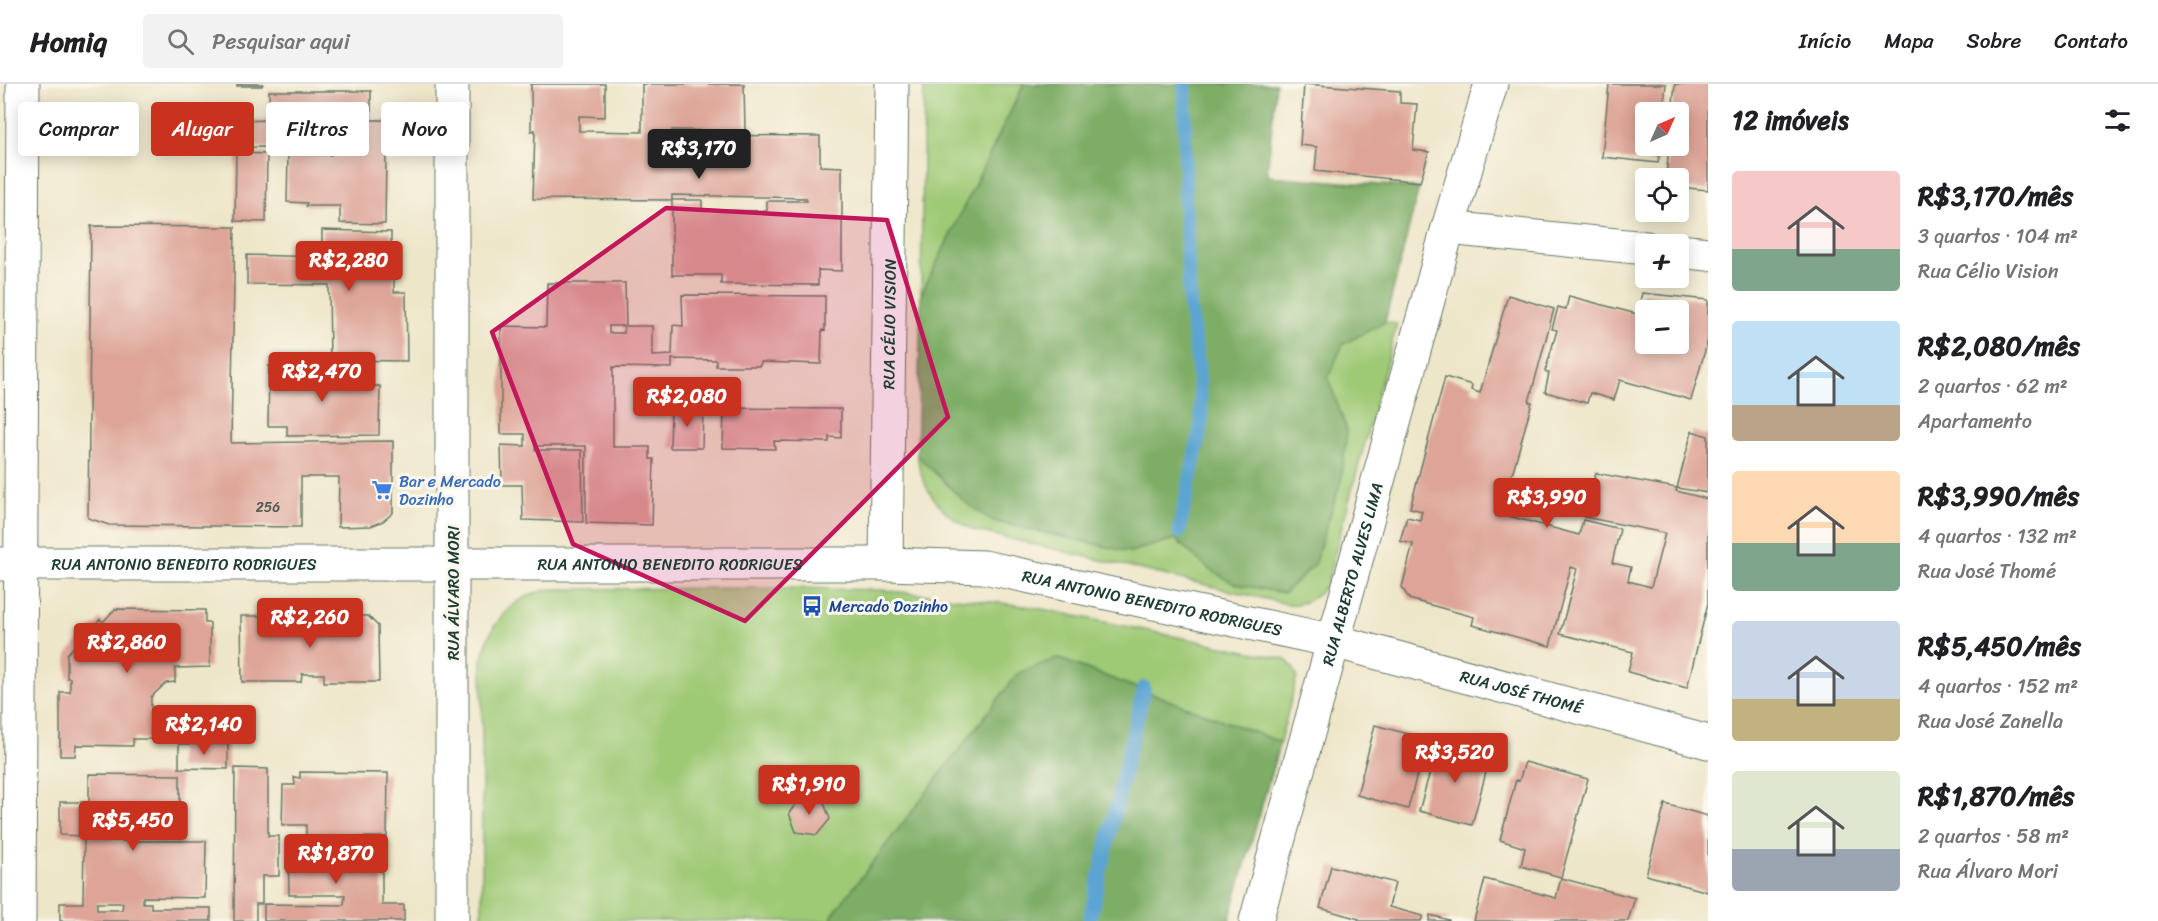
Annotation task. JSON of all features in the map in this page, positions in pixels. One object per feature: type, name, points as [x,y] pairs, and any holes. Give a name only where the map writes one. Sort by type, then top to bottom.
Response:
[{"type":"street","points":[[19,921],[10,564],[23,84]]},
{"type":"street","name":"RUA ÁLVARO MORI","points":[[452,84],[452,921]]},
{"type":"street","name":"RUA CÉLIO VISION","points":[[886,564],[892,84]]},
{"type":"street","name":"RUA ALBERTO ALVES LIMA","points":[[1256,921],[1448,228],[1491,84]]},
{"type":"street","points":[[1448,228],[1635,247]]},
{"type":"street","points":[[1689,252],[1708,254]]},
{"type":"street","name":"RUA ANTONIO BENEDITO RODRIGUES","points":[[10,564],[886,564],[984,567],[1334,641]]},
{"type":"street","name":"RUA JOSÉ THOMÉ","points":[[1334,641],[1708,742]]},
{"type":"highlighted area","points":[[666,208],[887,220],[948,417],[745,621],[573,544],[492,332]]},
{"type":"green space","points":[[924,84],[1024,84],[921,295]]},
{"type":"green space","points":[[1024,84],[1276,84],[1267,176],[1419,188],[1385,322],[1343,344],[1328,378],[1347,431],[1341,481],[1314,565],[1284,593],[1235,584],[1210,570],[1175,539],[1130,552],[993,521],[966,503],[917,455],[921,295]]},
{"type":"green space","points":[[1385,322],[1397,324],[1327,582],[1316,596],[1300,604],[1287,604],[973,530],[951,517],[934,500],[919,468],[917,455],[966,503],[993,521],[1130,552],[1175,539],[1210,570],[1347,430],[1327,378],[1343,344]]},
{"type":"green space","points":[[552,589],[882,590],[1032,607],[1285,659],[1293,667],[1297,677],[1280,742],[1057,658],[833,914],[831,921],[482,921],[482,660],[490,634],[505,612],[526,597]]},
{"type":"green space","points":[[1057,658],[1280,742],[1229,921],[831,921],[833,914],[1018,673]]},
{"type":"building","points":[[237,84],[263,84],[262,86],[237,86]]},
{"type":"building","points":[[531,84],[605,84],[605,117],[579,116],[579,131],[642,132],[642,84],[744,84],[745,131],[672,130],[672,135],[820,136],[820,166],[842,167],[842,271],[818,270],[818,285],[721,284],[721,275],[672,275],[672,200],[533,199],[535,130],[531,131]],"holes":[[[672,195],[806,198],[807,201],[767,201],[767,211],[702,210],[702,200],[672,200]]]},
{"type":"building","points":[[1304,84],[1400,91],[1400,103],[1417,104],[1413,150],[1429,152],[1420,182],[1315,171],[1317,147],[1300,145]]},
{"type":"building","points":[[1609,84],[1666,84],[1664,102],[1635,102],[1635,156],[1659,156],[1658,163],[1602,157]]},
{"type":"building","points":[[1675,84],[1708,84],[1708,190],[1689,188],[1689,168],[1667,168],[1668,156],[1689,156],[1689,102],[1673,102]]},
{"type":"building","points":[[269,91],[371,91],[371,120],[381,120],[381,156],[386,156],[385,224],[340,223],[340,206],[306,206],[307,203],[287,202],[288,156],[369,156],[369,102],[269,102]]},
{"type":"building","points":[[254,120],[266,120],[266,147],[254,147]]},
{"type":"building","points":[[266,154],[266,222],[235,221],[236,156]]},
{"type":"building","points":[[91,226],[235,227],[231,443],[393,441],[393,513],[383,521],[371,526],[338,527],[339,477],[301,477],[301,527],[109,525],[88,518]]},
{"type":"building","points":[[322,230],[391,232],[394,292],[406,292],[407,361],[330,360],[329,285],[247,284],[247,255],[322,257]]},
{"type":"building","points":[[547,283],[625,283],[626,326],[652,326],[652,356],[672,355],[673,325],[683,326],[682,295],[825,296],[825,331],[822,330],[821,364],[761,362],[760,366],[716,366],[716,360],[672,359],[672,368],[613,367],[613,447],[650,447],[650,459],[654,459],[652,525],[586,523],[586,446],[535,446],[535,450],[582,450],[583,522],[523,520],[522,485],[502,485],[501,445],[525,446],[525,434],[501,434],[501,326],[546,327]],"holes":[[[609,326],[624,326],[624,333],[609,333]]]},
{"type":"building","points":[[1642,293],[1708,300],[1708,340],[1691,400],[1620,380],[1614,400],[1590,393],[1587,403],[1545,392],[1549,373],[1545,372],[1557,330],[1552,329],[1558,307],[1566,309],[1569,296],[1635,313],[1635,354],[1689,354],[1689,300],[1640,300]]},
{"type":"building","points":[[1508,295],[1554,309],[1510,482],[1534,488],[1527,514],[1503,508],[1501,514],[1579,535],[1583,520],[1620,529],[1612,563],[1631,567],[1628,581],[1651,587],[1665,533],[1584,517],[1596,473],[1677,488],[1676,491],[1708,499],[1708,603],[1687,688],[1628,672],[1633,652],[1560,634],[1577,569],[1571,567],[1550,646],[1472,625],[1474,617],[1409,599],[1402,587],[1413,544],[1400,541],[1407,517],[1420,520],[1422,511],[1410,508],[1445,377],[1472,385],[1471,390],[1480,393]]},
{"type":"building","points":[[269,366],[288,367],[288,370],[357,372],[357,386],[380,386],[379,435],[287,436],[287,426],[268,426]]},
{"type":"building","points":[[671,408],[703,408],[702,448],[670,448]]},
{"type":"building","points":[[724,408],[841,409],[841,438],[829,437],[829,442],[774,441],[775,449],[723,448]]},
{"type":"building","points":[[1692,431],[1708,436],[1708,493],[1677,488]]},
{"type":"building","points":[[115,609],[205,610],[205,623],[210,623],[210,667],[175,668],[175,682],[166,683],[151,697],[151,739],[133,739],[133,746],[76,745],[75,756],[60,756],[60,692],[70,692],[70,678],[67,678],[67,654],[100,619],[103,622]]},
{"type":"building","points":[[241,616],[368,616],[378,626],[379,682],[324,682],[324,674],[302,674],[301,682],[242,682]]},
{"type":"building","points":[[1375,725],[1426,739],[1408,809],[1357,795]]},
{"type":"building","points":[[1438,743],[1490,757],[1472,825],[1419,811]]},
{"type":"building","points":[[179,744],[228,744],[228,769],[179,768]]},
{"type":"building","points":[[1525,762],[1588,779],[1561,877],[1521,866],[1525,848],[1500,840],[1516,780],[1519,781]]},
{"type":"building","points":[[235,768],[268,769],[268,836],[279,836],[279,876],[262,876],[262,904],[256,904],[256,921],[234,921]]},
{"type":"building","points":[[300,772],[388,773],[387,837],[306,837],[306,825],[282,825],[283,785],[295,785],[294,777],[300,778]]},
{"type":"building","points":[[89,774],[180,775],[180,802],[177,802],[176,831],[90,831],[90,836],[114,836],[113,841],[206,841],[205,898],[143,897],[143,903],[151,903],[151,908],[211,908],[211,921],[60,921],[60,903],[83,903],[84,836],[60,835],[60,802],[89,802]],"holes":[[[97,903],[123,903],[122,910],[97,910]]]},
{"type":"building","points":[[802,796],[823,800],[830,819],[817,835],[796,832],[789,813]]},
{"type":"building","points":[[1665,804],[1708,816],[1708,892],[1646,875]]},
{"type":"building","points":[[288,844],[382,845],[382,905],[404,905],[404,921],[264,921],[264,904],[344,905],[345,895],[289,895]]},
{"type":"building","points":[[1331,866],[1395,883],[1389,907],[1423,916],[1421,921],[1358,921],[1359,919],[1320,908]]},
{"type":"building","points":[[1561,878],[1635,898],[1628,921],[1474,921],[1485,879],[1556,898]]},
{"type":"building","points":[[1430,915],[1449,920],[1449,921],[1429,921]]},
{"type":"waterway","points":[[1179,532],[1202,422],[1198,366],[1190,307],[1185,202],[1185,84]]},
{"type":"waterway","points":[[1089,921],[1144,688]]},
{"type":"place","name":"Bar e Mercado Dozinho","points":[[382,490]]},
{"type":"place","name":"Mercado Dozinho","points":[[812,606]]}]
